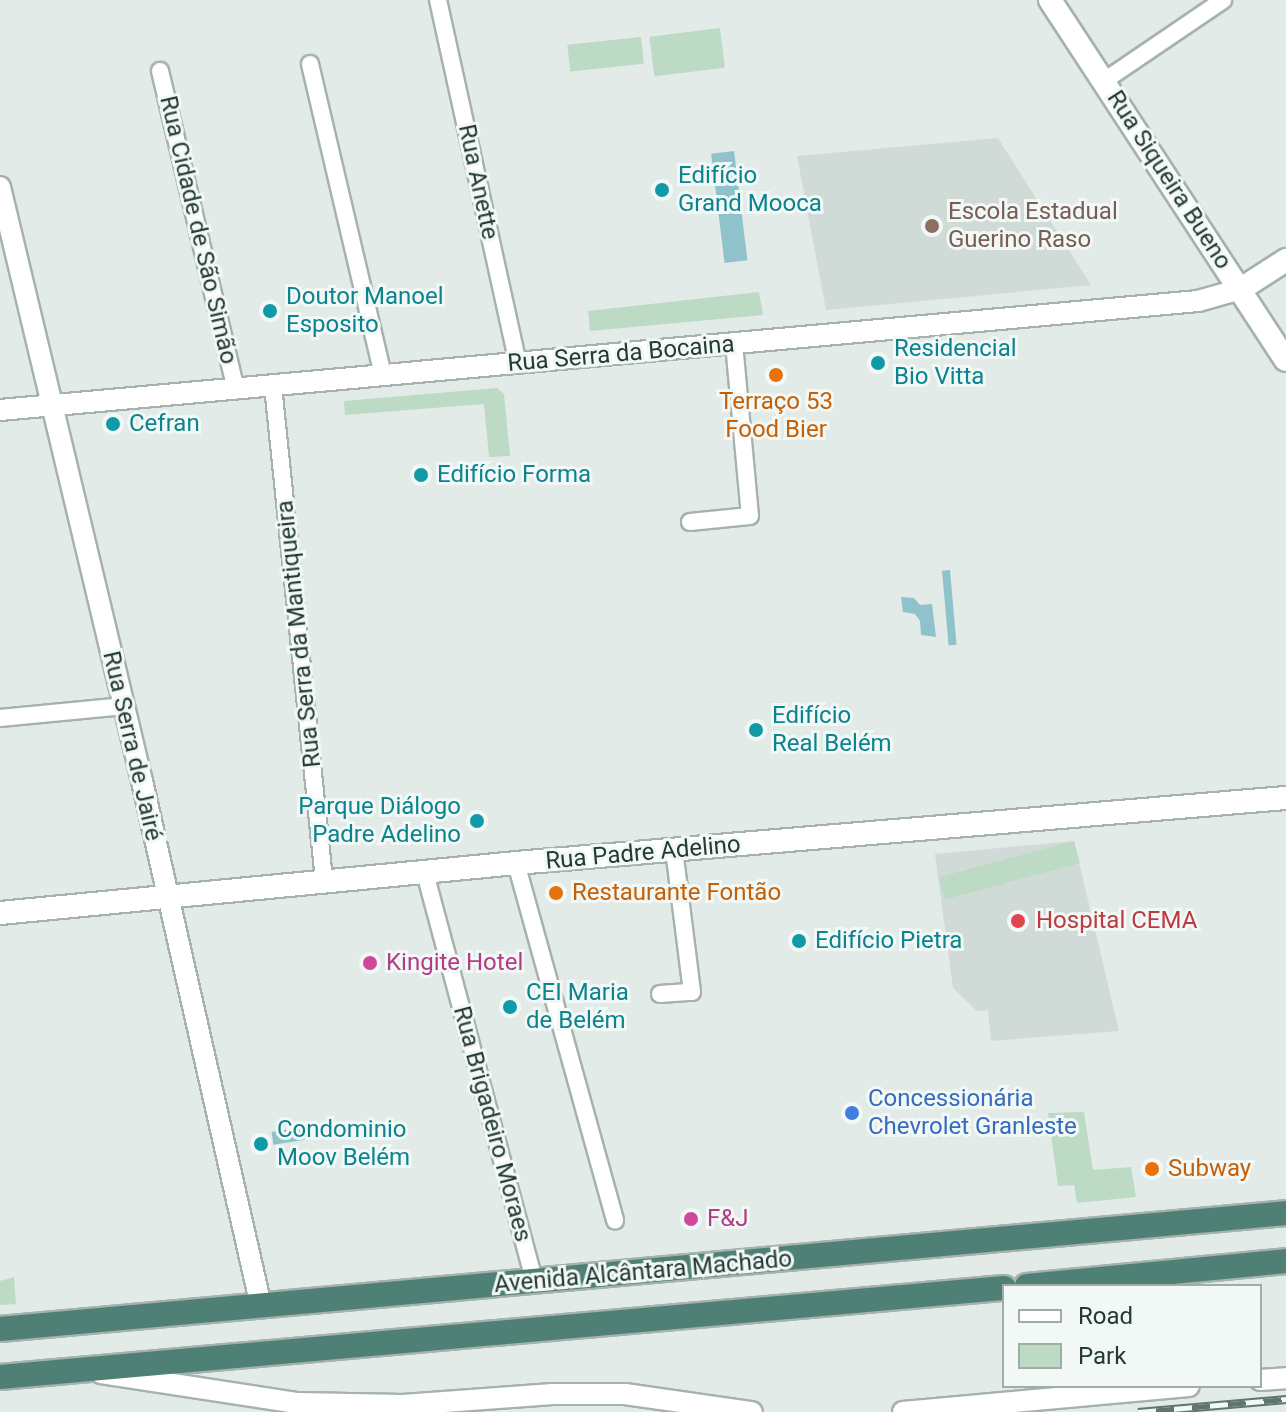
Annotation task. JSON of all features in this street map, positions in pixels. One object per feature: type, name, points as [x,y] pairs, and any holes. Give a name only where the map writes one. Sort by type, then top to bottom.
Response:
[{"type":"highway","name":"Avenida Alcântara Machado","points":[[0,1329],[1286,1213]]},
{"type":"highway","points":[[1048,1284],[1286,1261]]},
{"type":"highway","name":"Avenida Alcântara Machado","points":[[0,1377],[1002,1288]]},
{"type":"main road","name":"Rua Siqueira Bueno","points":[[1050,0],[1286,360]]},
{"type":"main road","points":[[1241,289],[1286,260]]},
{"type":"main road","name":"Rua Padre Adelino","points":[[0,913],[516,863],[1286,798]]},
{"type":"street","name":"Rua Anette","points":[[438,0],[518,364]]},
{"type":"street","points":[[1104,81],[1223,0]]},
{"type":"street","points":[[310,64],[383,376]]},
{"type":"street","name":"Rua Cidade de São Simão","points":[[160,71],[236,389]]},
{"type":"street","name":"Rua Serra de Jairé","points":[[0,187],[124,706],[261,1306]]},
{"type":"street","name":"Rua Serra da Bocaina","points":[[0,410],[1198,301],[1241,289]]},
{"type":"street","points":[[690,522],[750,516],[734,344]]},
{"type":"street","name":"Rua Serra da Mantiqueira","points":[[273,386],[324,883]]},
{"type":"street","points":[[0,718],[124,706]]},
{"type":"street","points":[[660,994],[692,992],[674,850]]},
{"type":"street","points":[[516,863],[615,1221]]},
{"type":"street","name":"Rua Brigadeiro Moraes","points":[[425,873],[535,1283]]},
{"type":"street","name":"Avenida Alcântara Machado","points":[[78,1368],[224,1394],[298,1403],[403,1405],[553,1394],[625,1394],[752,1412]]},
{"type":"street","points":[[1262,1380],[1286,1378]]},
{"type":"street","points":[[903,1412],[1167,1388]]},
{"type":"shaded area","name":"Escola Estadual Guerino Raso","points":[[998,138],[1091,285],[826,310],[797,156]]},
{"type":"shaded area","name":"Hospital CEMA","points":[[1074,841],[1119,1031],[991,1041],[988,1010],[977,1011],[953,988],[935,854]]},
{"type":"green space","points":[[720,28],[725,68],[654,76],[650,37]]},
{"type":"green space","points":[[641,37],[644,64],[570,72],[567,45]]},
{"type":"green space","points":[[759,292],[763,315],[590,331],[588,311]]},
{"type":"green space","points":[[497,388],[504,394],[510,456],[489,457],[484,404],[345,415],[344,401]]},
{"type":"green space","points":[[1074,841],[1080,863],[945,899],[939,877]]},
{"type":"green space","points":[[1084,1112],[1093,1170],[1131,1167],[1136,1197],[1077,1203],[1074,1185],[1058,1186],[1048,1113]]},
{"type":"green space","points":[[14,1277],[16,1304],[0,1305],[0,1281]]},
{"type":"water","points":[[734,151],[747,260],[725,263],[711,154]]},
{"type":"water","points":[[950,570],[957,645],[949,645],[942,571]]},
{"type":"water","points":[[901,597],[914,598],[920,605],[932,604],[936,637],[921,635],[920,621],[915,614],[903,612]]},
{"type":"water","points":[[309,1126],[311,1139],[274,1145],[271,1132]]},
{"type":"railway","points":[[1138,1412],[1286,1399]]},
{"type":"place","name":"Edifício Grand Mooca","points":[[662,190]]},
{"type":"place","name":"Escola Estadual Guerino Raso","points":[[932,226]]},
{"type":"place","name":"Doutor Manoel Esposito","points":[[270,311]]},
{"type":"place","name":"Residencial Bio Vitta","points":[[878,363]]},
{"type":"place","name":"Terraço 53 Food Bier","points":[[776,375]]},
{"type":"place","name":"Cefran","points":[[113,424]]},
{"type":"place","name":"Edifício Forma","points":[[421,475]]},
{"type":"place","name":"Edifício Real Belém","points":[[756,730]]},
{"type":"place","name":"Parque Diálogo Padre Adelino","points":[[477,821]]},
{"type":"place","name":"Restaurante Fontão","points":[[556,893]]},
{"type":"place","name":"Hospital CEMA","points":[[1018,921]]},
{"type":"place","name":"Edifício Pietra","points":[[799,941]]},
{"type":"place","name":"Kingite Hotel","points":[[370,963]]},
{"type":"place","name":"CEI Maria de Belém","points":[[510,1007]]},
{"type":"place","name":"Concessionária Chevrolet Granleste","points":[[852,1113]]},
{"type":"place","name":"Condominio Moov Belém","points":[[261,1144]]},
{"type":"place","name":"Subway","points":[[1152,1169]]},
{"type":"place","name":"F&J","points":[[691,1219]]}]
